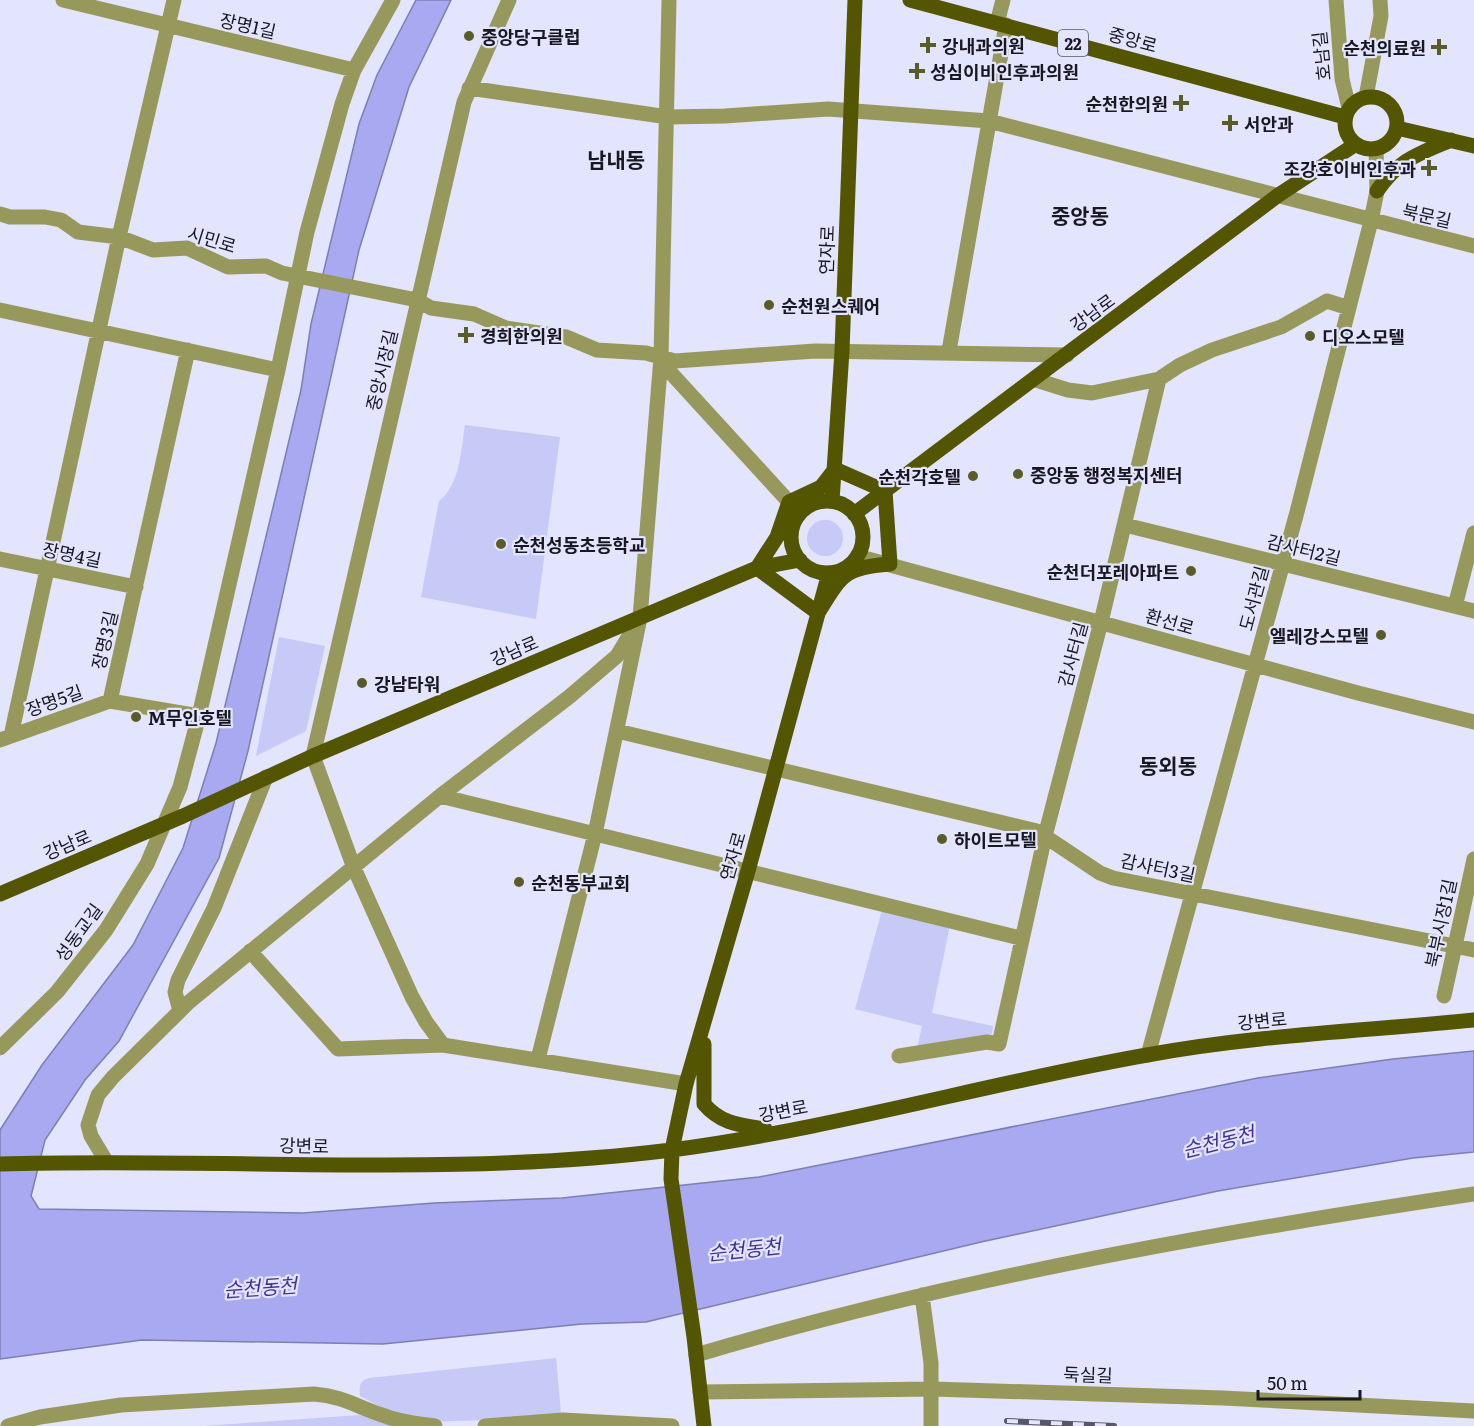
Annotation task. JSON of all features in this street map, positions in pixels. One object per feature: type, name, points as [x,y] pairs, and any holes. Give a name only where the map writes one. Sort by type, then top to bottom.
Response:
[{"type":"main road","name":"연자로","points":[[832,501],[842,351],[855,0]]},
{"type":"main road","name":"중앙로","points":[[909,0],[1347,112]]},
{"type":"main road","points":[[1366,96],[1377,97],[1394,108],[1397,128],[1386,145],[1376,149],[1356,144],[1345,127],[1347,112],[1366,96]]},
{"type":"main road","points":[[1397,128],[1474,146]]},
{"type":"main road","points":[[1377,191],[1390,172],[1406,160],[1451,140]]},
{"type":"main road","name":"강남로","points":[[854,514],[1036,380],[1277,196],[1356,144]]},
{"type":"main road","points":[[835,469],[885,490],[890,564],[857,567],[832,589],[818,613],[757,568],[777,537],[789,502],[821,487],[835,469]]},
{"type":"main road","points":[[832,501],[854,514],[862,534],[857,556],[850,564],[829,573],[818,572],[800,561],[794,552],[791,538],[798,516],[813,504],[832,501]]},
{"type":"main road","name":"강남로","points":[[0,894],[183,816],[313,756],[757,568],[800,561]]},
{"type":"main road","name":"연자로","points":[[704,1426],[694,1337],[671,1179],[672,1150],[686,1084],[748,871],[829,573]]},
{"type":"main road","points":[[705,1020],[704,1104],[714,1115],[730,1124],[776,1131]]},
{"type":"main road","name":"강변로","points":[[0,1164],[99,1161],[412,1164],[542,1160],[672,1150],[776,1131],[1148,1054],[1224,1043],[1474,1020]]},
{"type":"street","name":"장명1길","points":[[63,0],[354,70]]},
{"type":"street","points":[[6,738],[49,570],[119,237],[174,0]]},
{"type":"street","name":"성동교길","points":[[0,1048],[57,992],[106,930],[147,864],[180,787],[199,716],[278,370],[304,276],[342,104],[354,70],[393,0]]},
{"type":"street","name":"중앙시장길","points":[[313,756],[417,300],[469,88],[509,0]]},
{"type":"street","points":[[538,1059],[596,834],[640,618],[661,357],[669,0]]},
{"type":"street","points":[[949,351],[989,121],[1003,0]]},
{"type":"street","name":"호남길","points":[[1336,0],[1347,112]]},
{"type":"street","points":[[1366,96],[1381,16],[1380,0]]},
{"type":"street","name":"북문길","points":[[469,88],[668,117],[850,110],[989,121],[1474,246]]},
{"type":"street","name":"도서관길","points":[[1148,1054],[1190,894],[1255,665],[1371,221],[1377,191],[1376,149]]},
{"type":"street","name":"시민로","points":[[0,214],[10,217],[53,218],[61,220],[78,232],[119,237],[153,249],[187,248],[228,267],[266,266],[417,300],[431,308],[483,316],[506,328],[566,337],[597,350],[646,353],[675,361],[842,351],[949,351],[1067,355]]},
{"type":"street","points":[[1036,380],[1068,390],[1092,393],[1159,379],[1180,365],[1212,350],[1281,327],[1327,301],[1348,308]]},
{"type":"street","points":[[0,310],[278,370]]},
{"type":"street","name":"장명3길","points":[[111,701],[188,350]]},
{"type":"street","points":[[661,357],[671,373],[789,502],[798,516]]},
{"type":"street","name":"감사터길","points":[[898,1056],[987,1042],[999,1044],[1020,938],[1101,622],[1159,379]]},
{"type":"street","name":"감사터2길","points":[[1125,525],[1474,611]]},
{"type":"street","points":[[1455,606],[1474,533]]},
{"type":"street","name":"환선로","points":[[857,556],[1255,665],[1474,722]]},
{"type":"street","name":"장명4길","points":[[0,560],[136,587]]},
{"type":"street","points":[[99,1161],[88,1125],[98,1095],[113,1077],[180,1011],[250,951],[440,796],[569,697],[617,656],[640,618]]},
{"type":"street","points":[[111,701],[199,716]]},
{"type":"street","name":"장명5길","points":[[6,738],[111,701]]},
{"type":"street","name":"감사터3길","points":[[616,731],[1026,829],[1045,836],[1100,873],[1190,894],[1474,950]]},
{"type":"street","points":[[313,756],[354,868],[412,997],[426,1022],[443,1045]]},
{"type":"street","points":[[180,1011],[176,987],[214,908],[266,777]]},
{"type":"street","points":[[440,796],[1020,938]]},
{"type":"street","name":"북부시장1길","points":[[1444,996],[1474,859]]},
{"type":"street","points":[[250,951],[338,1049],[443,1045],[686,1084]]},
{"type":"street","points":[[696,1355],[780,1330],[1043,1268],[1193,1238],[1474,1194]]},
{"type":"street","points":[[922,1295],[933,1389],[931,1426]]},
{"type":"street","name":"둑실길","points":[[700,1392],[933,1389],[1223,1398],[1474,1411]]},
{"type":"street","points":[[8,1426],[40,1417],[121,1405],[314,1394],[343,1398],[382,1416],[411,1424],[435,1426]]},
{"type":"street","points":[[484,1426],[563,1420],[672,1426]]},
{"type":"shaded area","points":[[465,425],[560,437],[536,619],[421,597],[439,501],[446,494],[455,477],[461,456]]},
{"type":"shaded area","points":[[825,520],[838,525],[843,538],[838,551],[825,556],[812,551],[807,538],[812,525]]},
{"type":"shaded area","points":[[279,637],[325,646],[306,731],[256,756]]},
{"type":"shaded area","points":[[882,910],[950,925],[932,1013],[993,1026],[992,1034],[917,1049],[922,1026],[855,1009]]},
{"type":"shaded area","points":[[556,1358],[561,1413],[486,1420],[422,1422],[394,1414],[360,1396],[360,1385],[369,1378]]},
{"type":"shaded area","points":[[360,1415],[393,1426],[204,1426]]},
{"type":"water","name":"순천동천","points":[[416,0],[451,0],[409,87],[359,250],[248,751],[219,858],[119,1041],[85,1080],[45,1140],[31,1196],[39,1209],[303,1213],[434,1203],[562,1198],[759,1177],[1258,1078],[1393,1059],[1474,1051],[1474,1152],[1413,1158],[1218,1191],[981,1242],[646,1322],[582,1324],[383,1344],[142,1340],[0,1359],[0,1130],[42,1065],[133,945],[183,848],[216,743],[301,390],[311,324],[359,124],[377,75]]},
{"type":"railway","points":[[1007,1421],[1114,1426]]},
{"type":"place","name":"중앙당구클럽","points":[[469,36]]},
{"type":"place","name":"강내과의원","points":[[928,45]]},
{"type":"place","name":"순천의료원","points":[[1439,47]]},
{"type":"place","name":"성심이비인후과의원","points":[[917,71]]},
{"type":"place","name":"순천한의원","points":[[1181,103]]},
{"type":"place","name":"서안과","points":[[1230,123]]},
{"type":"place","name":"조강호이비인후과","points":[[1429,168]]},
{"type":"place","name":"순천원스퀘어","points":[[769,305]]},
{"type":"place","name":"경희한의원","points":[[466,335]]},
{"type":"place","name":"디오스모텔","points":[[1310,336]]},
{"type":"place","name":"중앙동 행정복지센터","points":[[1018,474]]},
{"type":"place","name":"순천각호텔","points":[[973,476]]},
{"type":"place","name":"순천성동초등학교","points":[[501,544]]},
{"type":"place","name":"순천더포레아파트","points":[[1191,571]]},
{"type":"place","name":"엘레강스모텔","points":[[1381,635]]},
{"type":"place","name":"강남타워","points":[[362,683]]},
{"type":"place","name":"M무인호텔","points":[[136,717]]},
{"type":"place","name":"하이트모텔","points":[[942,839]]},
{"type":"place","name":"순천동부교회","points":[[519,882]]},
{"type":"district","name":"남내동","points":[[616,158]]},
{"type":"district","name":"중앙동","points":[[1080,214]]},
{"type":"district","name":"동외동","points":[[1168,764]]}]
